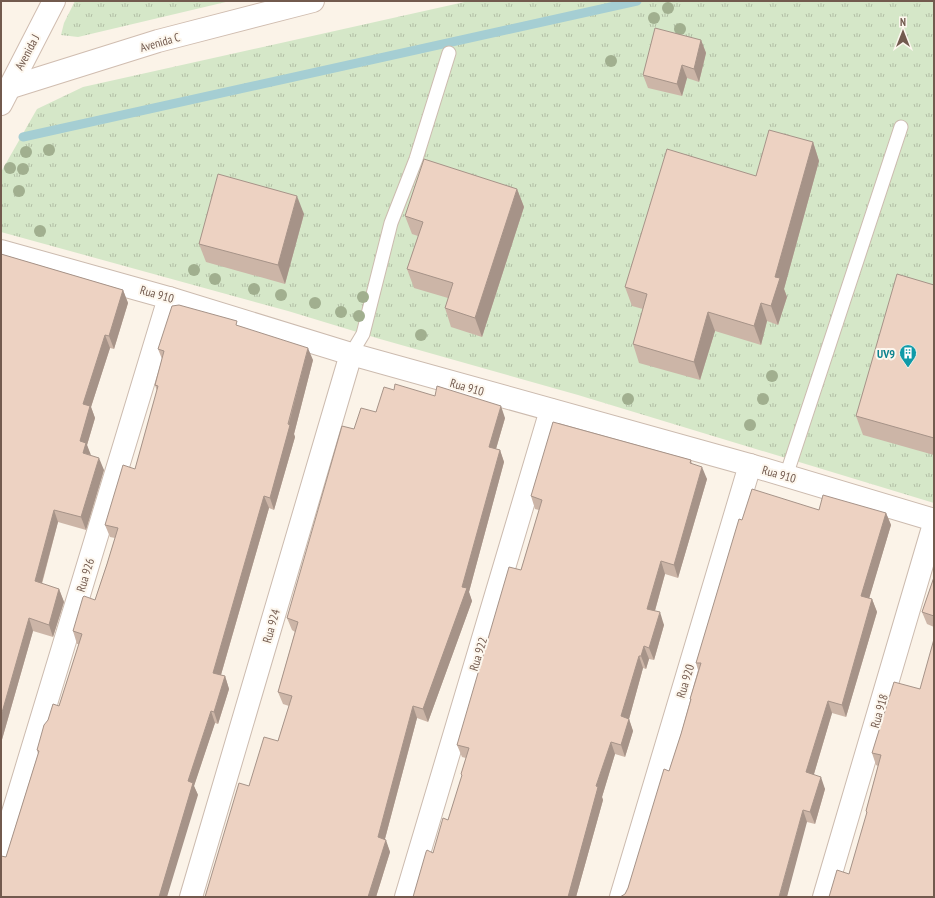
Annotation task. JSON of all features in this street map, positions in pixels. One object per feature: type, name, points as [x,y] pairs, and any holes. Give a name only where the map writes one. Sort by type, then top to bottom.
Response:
[{"type":"street","name":"Avenida J","points":[[5,96],[54,1]]},
{"type":"street","name":"Avenida C","points":[[5,96],[158,41],[313,1]]},
{"type":"street","name":"Rua 910","points":[[1,251],[169,298],[352,354],[750,465],[934,520]]},
{"type":"street","name":"Rua 926","points":[[1,852],[169,298]]},
{"type":"street","name":"Rua 924","points":[[191,897],[352,354]]},
{"type":"street","name":"Rua 922","points":[[406,897],[551,410]]},
{"type":"street","name":"Rua 920","points":[[621,897],[750,465]]},
{"type":"street","name":"Rua 918","points":[[824,897],[934,524]]},
{"type":"lane","points":[[352,354],[363,334],[391,223],[416,159],[449,53]]},
{"type":"lane","points":[[786,476],[901,127]]},
{"type":"green space","points":[[75,1],[230,1],[78,37],[61,35],[64,23]]},
{"type":"green space","points":[[469,1],[934,1],[934,503],[578,395],[380,339],[288,311],[1,232],[1,172],[37,109],[83,87]]},
{"type":"building","points":[[655,28],[701,40],[694,69],[682,65],[677,84],[643,75]]},
{"type":"building","points":[[769,130],[813,142],[775,277],[780,278],[771,306],[761,303],[754,326],[708,312],[694,362],[633,344],[647,294],[625,287],[667,149],[756,176]]},
{"type":"building","points":[[424,159],[517,189],[475,318],[445,308],[453,283],[407,269],[423,222],[405,216]]},
{"type":"building","points":[[218,174],[297,196],[278,265],[199,244]]},
{"type":"building","points":[[1,254],[123,290],[109,336],[105,335],[83,404],[90,406],[80,441],[86,443],[83,453],[99,458],[81,517],[54,510],[35,581],[59,589],[49,625],[29,618],[1,716]]},
{"type":"building","name":"UV9","points":[[897,274],[934,285],[934,438],[856,416]]},
{"type":"building","points":[[179,305],[237,321],[236,325],[308,348],[288,424],[290,425],[270,498],[264,496],[213,673],[225,676],[214,712],[211,711],[188,781],[193,783],[159,897],[1,897],[1,856],[6,857],[39,751],[37,750],[44,725],[48,720],[53,704],[59,706],[82,634],[73,631],[83,597],[84,596],[95,600],[107,564],[118,528],[105,525],[123,465],[135,469],[158,386],[155,385],[164,351],[158,349],[172,306]]},
{"type":"building","points":[[395,384],[435,396],[437,386],[501,406],[489,447],[500,450],[462,587],[467,588],[423,709],[413,706],[378,837],[386,840],[368,897],[205,897],[239,783],[249,786],[264,737],[278,741],[292,696],[278,692],[298,622],[287,618],[342,426],[354,429],[361,408],[376,412],[384,387],[394,390]]},
{"type":"building","points":[[553,422],[691,460],[690,463],[702,467],[674,565],[661,561],[647,609],[660,612],[649,648],[644,646],[641,656],[639,656],[621,716],[629,719],[621,745],[611,742],[596,786],[598,787],[568,897],[413,897],[426,852],[427,850],[433,853],[443,818],[448,820],[462,775],[461,774],[469,748],[457,745],[509,567],[521,570],[542,500],[531,496]]},
{"type":"building","points":[[752,489],[819,510],[823,495],[886,513],[861,596],[872,599],[842,705],[828,701],[806,772],[821,777],[810,812],[803,810],[779,897],[620,897],[625,894],[628,888],[664,769],[669,771],[681,734],[701,663],[696,663],[739,519],[742,520]]},
{"type":"building","points":[[934,577],[934,616],[922,612]]},
{"type":"building","points":[[934,639],[934,897],[829,897],[837,870],[849,874],[867,812],[866,811],[881,755],[872,753],[894,682],[920,689]]},
{"type":"waterway","points":[[23,137],[637,1]]},
{"type":"place","name":"UV9","points":[[908,368]]}]
